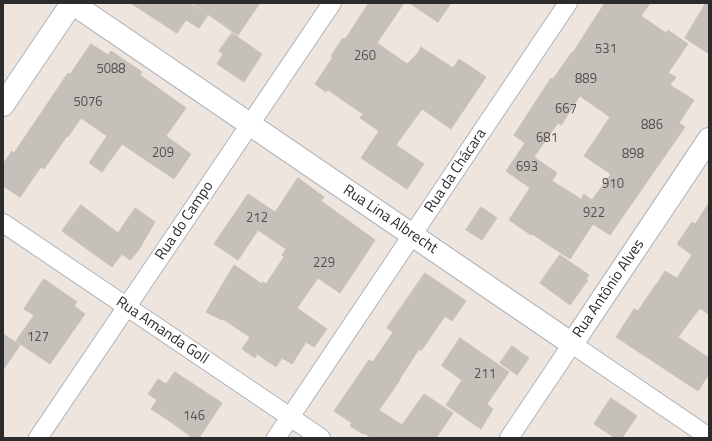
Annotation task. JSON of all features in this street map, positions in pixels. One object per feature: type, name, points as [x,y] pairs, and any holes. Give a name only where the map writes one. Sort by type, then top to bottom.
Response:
[{"type":"street","points":[[3,105],[72,3]]},
{"type":"street","name":"Rua Lina Albrecht","points":[[72,3],[709,437]]},
{"type":"street","name":"Rua do Campo","points":[[38,438],[332,3]]},
{"type":"street","name":"Rua da Chácara","points":[[276,438],[568,3]]},
{"type":"street","name":"Rua Antônio Alves","points":[[509,438],[709,139]]},
{"type":"street","name":"Rua Amanda Goll","points":[[3,223],[321,438]]},
{"type":"building","points":[[131,3],[189,3],[208,15],[199,28],[186,20],[177,33]]},
{"type":"building","points":[[192,3],[260,3],[238,35]]},
{"type":"building","points":[[369,3],[404,3],[377,43],[407,64],[417,54],[421,47],[453,68],[459,59],[486,77],[451,129],[422,109],[396,145],[424,164],[407,189],[361,158],[379,131],[360,118],[363,114],[328,90],[326,92],[315,84],[333,57],[331,56],[343,38],[345,39]]},
{"type":"building","points":[[410,3],[451,3],[438,22]]},
{"type":"building","points":[[605,3],[650,3],[641,16],[666,33],[668,30],[688,44],[668,73],[676,77],[670,85],[694,100],[679,123],[685,127],[610,235],[593,224],[570,259],[509,220],[530,188],[506,171],[525,143],[514,135],[551,78],[553,79],[573,52]],"holes":[[[580,96],[610,117],[584,156],[611,174],[592,200],[584,194],[581,199],[552,181],[557,173],[534,157],[558,123],[561,125]]]},
{"type":"building","points":[[706,3],[709,3],[709,54],[685,38]]},
{"type":"building","points":[[232,33],[262,54],[244,82],[217,64],[223,54],[219,51]]},
{"type":"building","points":[[91,44],[108,55],[111,51],[142,72],[140,75],[186,108],[166,136],[191,154],[174,179],[122,144],[102,172],[89,163],[107,136],[81,118],[44,169],[41,167],[20,197],[3,186],[3,164],[12,151],[14,153],[68,73],[70,74]]},
{"type":"building","points":[[298,178],[324,197],[321,201],[375,240],[340,293],[318,278],[297,308],[327,329],[314,347],[306,342],[292,364],[282,358],[276,367],[257,354],[255,358],[242,349],[250,337],[223,319],[222,320],[206,312],[234,265],[262,284],[263,282],[266,284],[284,257],[282,255],[286,249],[258,230],[238,260],[214,244],[248,194],[275,212]]},
{"type":"building","points":[[709,203],[709,315],[700,308],[678,337],[709,358],[709,374],[698,391],[616,337],[634,309],[638,311],[665,271],[677,278],[692,255],[677,244],[692,222],[695,224]]},
{"type":"building","points":[[81,205],[118,233],[135,208],[155,222],[138,251],[130,260],[122,254],[112,267],[62,231]]},
{"type":"building","points":[[481,207],[497,218],[482,240],[466,230]]},
{"type":"building","points":[[560,255],[589,275],[586,279],[588,280],[570,305],[540,283]]},
{"type":"building","points":[[425,273],[466,301],[452,321],[445,316],[421,351],[419,349],[379,410],[402,425],[424,394],[453,413],[436,438],[372,438],[350,426],[352,423],[334,411],[369,360],[373,362],[393,332],[387,328]]},
{"type":"building","points":[[44,279],[77,302],[74,306],[85,314],[50,364],[16,341],[34,315],[24,309]]},
{"type":"building","points":[[3,334],[20,345],[3,370]]},
{"type":"building","points":[[460,338],[509,372],[487,404],[493,409],[481,429],[446,405],[462,380],[442,365]]},
{"type":"building","points":[[512,346],[529,358],[517,375],[500,363]]},
{"type":"building","points":[[175,372],[222,403],[199,438],[193,438],[151,409],[157,400],[148,394],[158,379],[166,384]]},
{"type":"building","points":[[611,398],[637,416],[622,438],[615,438],[594,424]]}]
